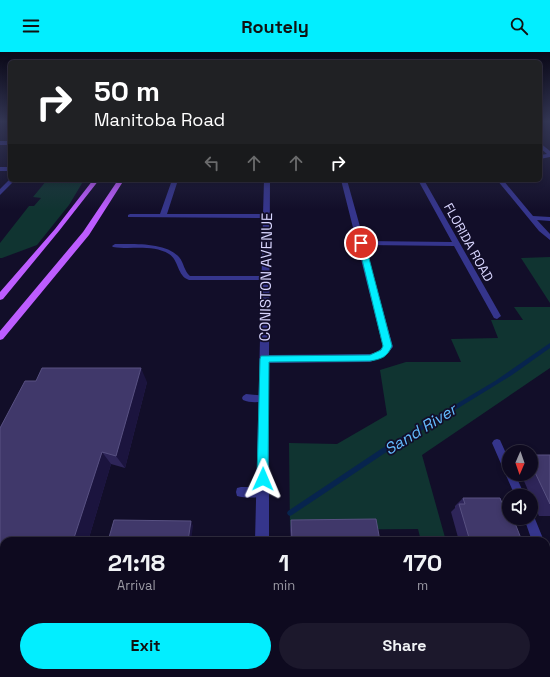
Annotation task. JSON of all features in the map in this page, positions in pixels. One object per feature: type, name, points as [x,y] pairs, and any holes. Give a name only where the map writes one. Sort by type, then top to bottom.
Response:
[{"type":"main road","points":[[0,297],[58,230],[94,182]]},
{"type":"main road","points":[[0,337],[86,233],[119,182]]},
{"type":"street","points":[[0,193],[10,182]]},
{"type":"street","points":[[163,216],[174,182]]},
{"type":"street","name":"CONISTON AVENUE","points":[[262,537],[267,182]]},
{"type":"street","points":[[264,359],[370,358],[385,352],[388,346],[345,182]]},
{"type":"street","name":"FLORIDA ROAD","points":[[422,182],[497,316]]},
{"type":"street","points":[[502,182],[543,233],[550,238]]},
{"type":"street","points":[[130,216],[267,216]]},
{"type":"street","points":[[532,218],[550,219]]},
{"type":"street","points":[[361,243],[456,244]]},
{"type":"lane","points":[[115,246],[142,246],[164,250],[176,257],[184,274],[189,278],[266,278]]},
{"type":"lane","points":[[246,398],[264,398]]},
{"type":"lane","points":[[497,443],[502,455]]},
{"type":"lane","points":[[241,492],[262,492]]},
{"type":"lane","points":[[532,525],[536,537]]},
{"type":"green space","points":[[45,182],[83,182],[69,205],[37,245],[0,258],[0,243],[29,206],[34,206],[41,198],[33,197]]},
{"type":"green space","points":[[550,257],[550,303],[521,258]]},
{"type":"green space","points":[[514,307],[550,307],[550,368],[422,455],[445,537],[420,537],[418,529],[290,530],[289,443],[337,444],[387,415],[380,370],[406,362],[461,362],[451,339],[498,338],[491,320],[523,320]]},
{"type":"building","points":[[42,368],[141,368],[116,456],[102,452],[74,537],[0,537],[0,428],[25,381],[36,381]]},
{"type":"building","points":[[538,455],[550,455],[550,504],[538,479]]},
{"type":"building","points":[[463,498],[500,498],[502,503],[502,525],[516,525],[520,537],[469,537],[459,504],[465,504]]},
{"type":"building","points":[[376,519],[379,537],[292,537],[291,520]]},
{"type":"building","points":[[114,520],[191,521],[189,537],[109,537]]},
{"type":"waterway","name":"Sand River","points":[[290,513],[383,451],[510,374],[550,345]]},
{"type":"route","points":[[263,479],[264,359],[370,358],[385,352],[388,346],[361,243]]}]
